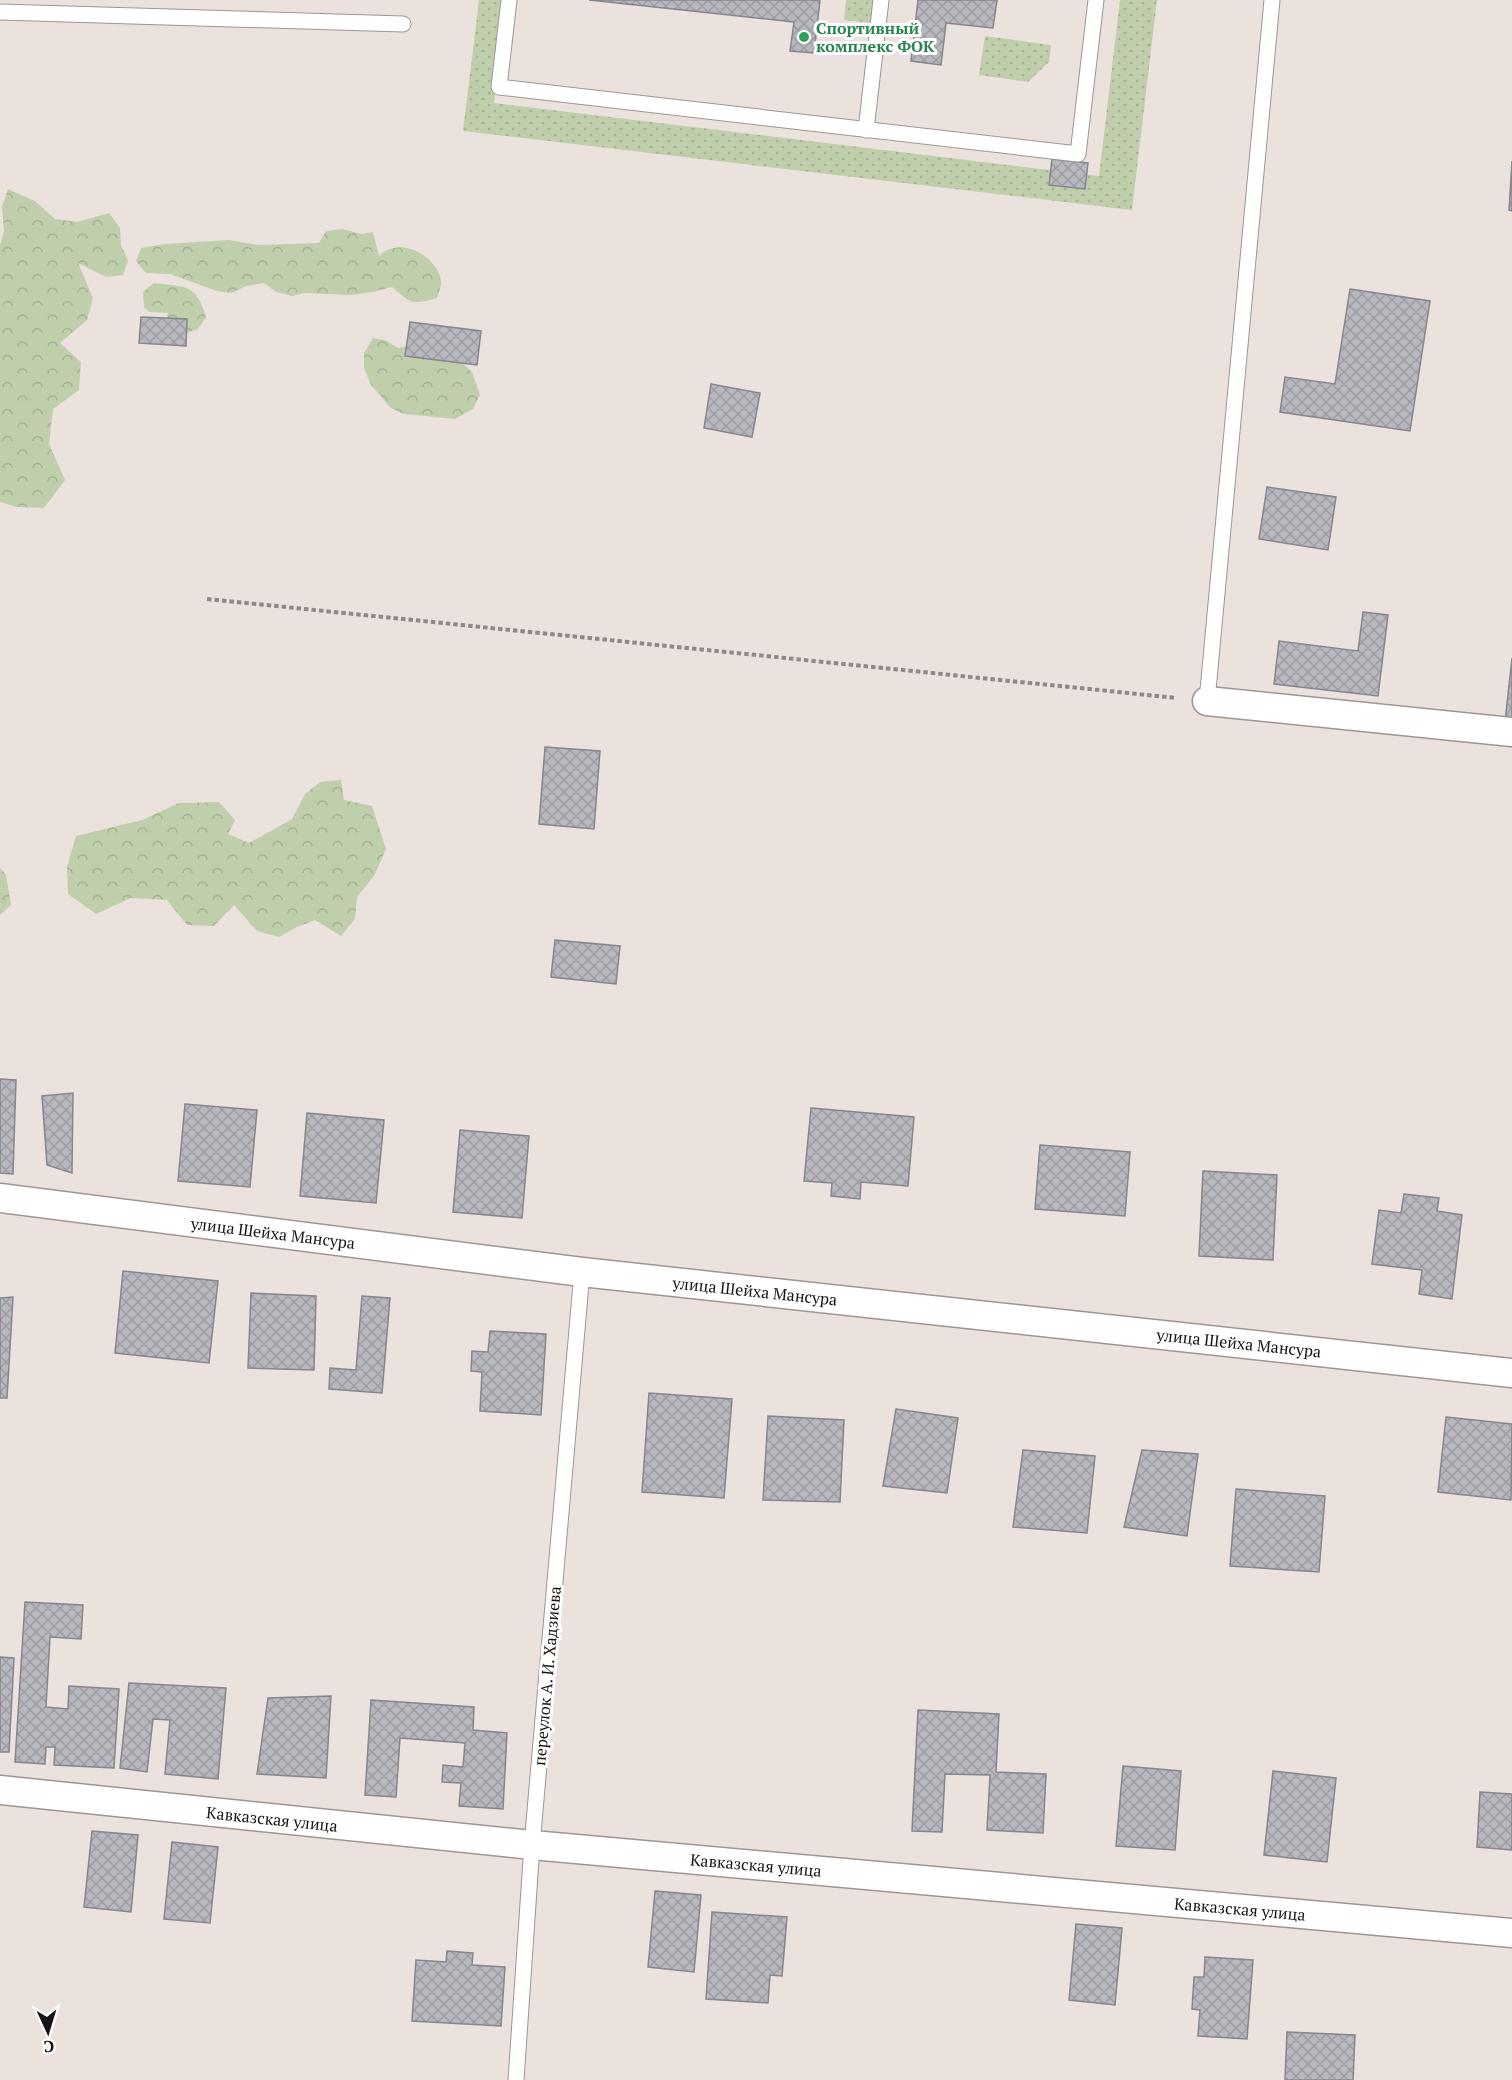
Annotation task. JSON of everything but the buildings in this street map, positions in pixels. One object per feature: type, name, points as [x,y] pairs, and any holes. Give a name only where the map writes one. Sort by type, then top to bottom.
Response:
[{"type":"street","points":[[1207,701],[1512,732]]},
{"type":"street","name":"улица Шейха Мансура","points":[[0,1198],[582,1272],[1512,1373]]},
{"type":"street","name":"Кавказская улица","points":[[0,1790],[532,1845],[1512,1933]]},
{"type":"lane","points":[[509,0],[499,87],[1078,154],[1096,0]]},
{"type":"lane","points":[[866,130],[881,0]]},
{"type":"lane","points":[[1207,701],[1272,0]]},
{"type":"lane","points":[[0,12],[403,24]]},
{"type":"lane","name":"переулок А. И. Хадзиева","points":[[516,2080],[532,1845],[582,1272]]},
{"type":"path","points":[[207,599],[1207,701]]},
{"type":"green space","points":[[479,0],[506,0],[494,103],[1099,176],[1120,0],[1157,0],[1132,210],[463,131]]},
{"type":"green space","points":[[846,0],[874,0],[871,23],[844,20]]},
{"type":"green space","points":[[985,36],[1051,45],[1049,62],[1028,82],[979,75]]},
{"type":"green space","points":[[8,189],[35,201],[55,219],[77,222],[109,213],[120,228],[121,245],[128,261],[123,275],[106,277],[78,263],[93,298],[87,320],[60,343],[81,362],[79,390],[53,409],[49,444],[65,480],[44,508],[17,507],[0,502],[0,246],[4,231],[2,207]]},
{"type":"green space","points":[[342,229],[362,234],[373,232],[379,256],[396,247],[416,251],[424,256],[438,271],[441,280],[437,298],[422,302],[412,301],[392,287],[350,295],[305,293],[292,296],[276,292],[264,283],[246,286],[232,293],[217,291],[170,274],[146,273],[136,261],[141,248],[165,244],[229,240],[258,245],[319,243],[326,231]]},
{"type":"green space","points":[[154,283],[181,287],[193,292],[206,317],[198,329],[183,334],[165,323],[168,313],[149,312],[144,307],[143,292]]},
{"type":"green space","points":[[373,338],[385,340],[398,348],[415,345],[459,360],[472,372],[480,395],[473,409],[455,419],[404,414],[391,408],[371,385],[364,368],[364,353]]},
{"type":"green space","points":[[341,780],[344,800],[372,806],[386,849],[374,876],[357,897],[355,919],[341,936],[315,920],[279,937],[257,931],[234,905],[214,926],[187,925],[167,900],[131,898],[96,914],[68,894],[67,867],[76,836],[142,820],[179,803],[219,802],[235,820],[228,834],[249,843],[292,819],[305,794],[320,782]]},
{"type":"green space","points":[[0,868],[6,875],[11,905],[0,915]]},
{"type":"place","name":"Спортивный комплекс ФОК","points":[[804,37]]}]
